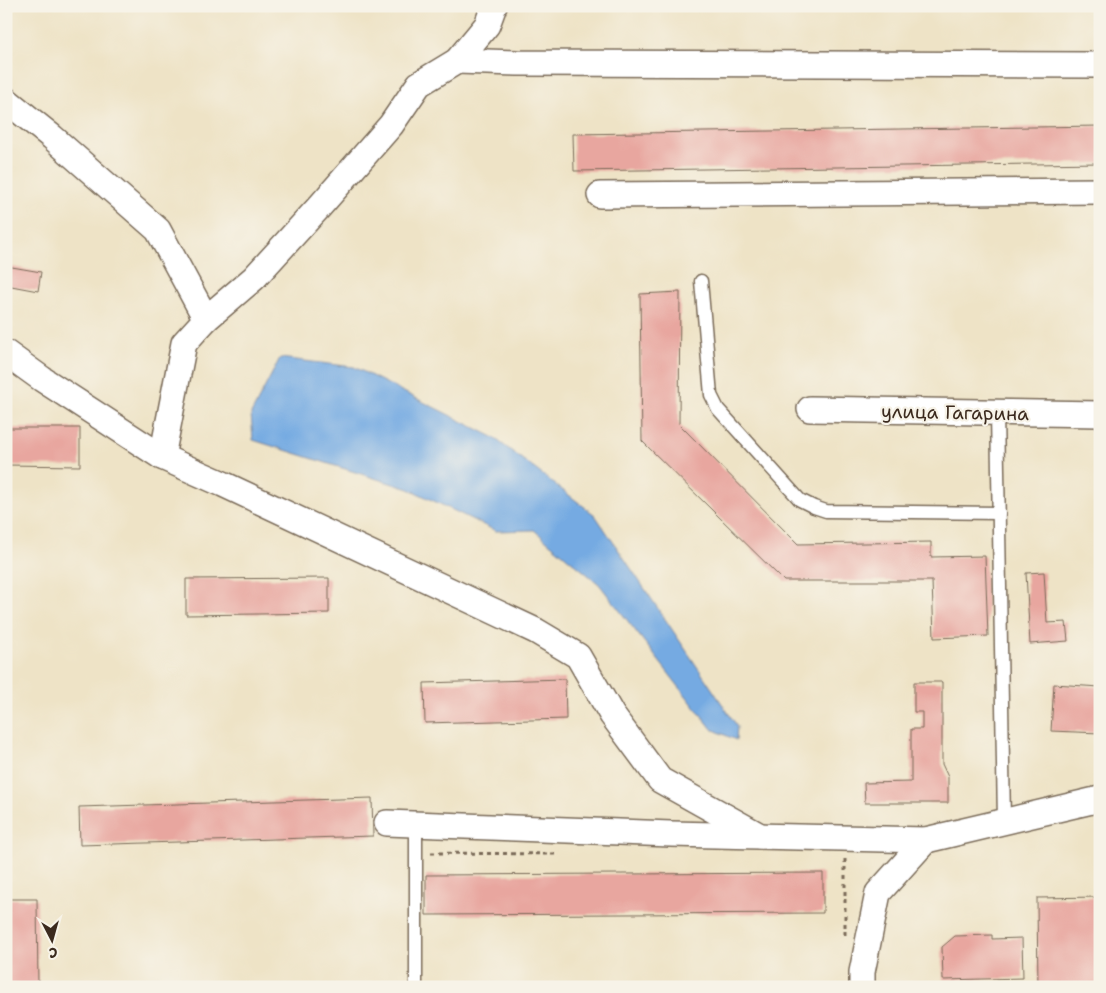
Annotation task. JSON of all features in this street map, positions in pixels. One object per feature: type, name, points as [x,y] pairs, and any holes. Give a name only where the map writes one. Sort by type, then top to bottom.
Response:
[{"type":"street","points":[[162,458],[184,343],[206,320],[254,278],[314,213],[391,125],[419,84],[457,61],[487,25],[494,6]]},
{"type":"street","points":[[457,61],[1100,65]]},
{"type":"street","points":[[6,100],[52,137],[158,230],[206,320]]},
{"type":"street","points":[[600,195],[1100,191]]},
{"type":"street","points":[[6,353],[162,458],[223,484],[536,631],[578,656],[612,715],[660,780],[760,836]]},
{"type":"street","name":"улица Гагарина","points":[[810,410],[1100,414]]},
{"type":"street","points":[[387,823],[671,834],[926,840],[1100,799]]},
{"type":"street","points":[[862,987],[862,972],[878,893],[926,840]]},
{"type":"lane","points":[[701,281],[710,395],[718,409],[800,500],[814,508],[826,511],[999,513]]},
{"type":"lane","points":[[997,412],[1004,821]]},
{"type":"lane","points":[[416,824],[416,987]]},
{"type":"path","points":[[416,853],[566,854]]},
{"type":"path","points":[[845,943],[846,856]]},
{"type":"water","points":[[280,358],[354,367],[493,437],[595,515],[737,726],[736,740],[712,729],[599,584],[534,530],[496,531],[409,489],[253,440],[251,414]]},
{"type":"building","points":[[1100,126],[1100,163],[574,171],[573,134]]},
{"type":"building","points":[[6,266],[41,272],[38,291],[6,285]]},
{"type":"building","points":[[680,292],[679,424],[798,544],[931,542],[931,557],[985,556],[988,636],[934,638],[932,581],[784,581],[642,441],[640,294]]},
{"type":"building","points":[[6,428],[80,428],[80,466],[6,465]]},
{"type":"building","points":[[1044,572],[1047,623],[1066,622],[1068,641],[1030,644],[1026,573]]},
{"type":"building","points":[[329,578],[329,613],[186,615],[186,579]]},
{"type":"building","points":[[565,679],[566,719],[425,723],[424,683]]},
{"type":"building","points":[[914,682],[942,682],[942,764],[948,777],[948,803],[865,803],[864,783],[911,782],[911,729],[922,729],[922,712],[914,712]]},
{"type":"building","points":[[1054,684],[1100,687],[1100,733],[1051,731]]},
{"type":"building","points":[[372,798],[373,836],[80,845],[79,807]]},
{"type":"building","points":[[6,813],[8,813],[9,845],[6,845]]},
{"type":"building","points":[[823,873],[823,913],[426,915],[426,875]]},
{"type":"building","points":[[1100,897],[1100,987],[1038,987],[1037,898]]},
{"type":"building","points":[[6,899],[37,899],[38,987],[6,987]]},
{"type":"building","points":[[992,935],[992,939],[1022,938],[1023,978],[943,980],[942,947],[955,936]]}]
